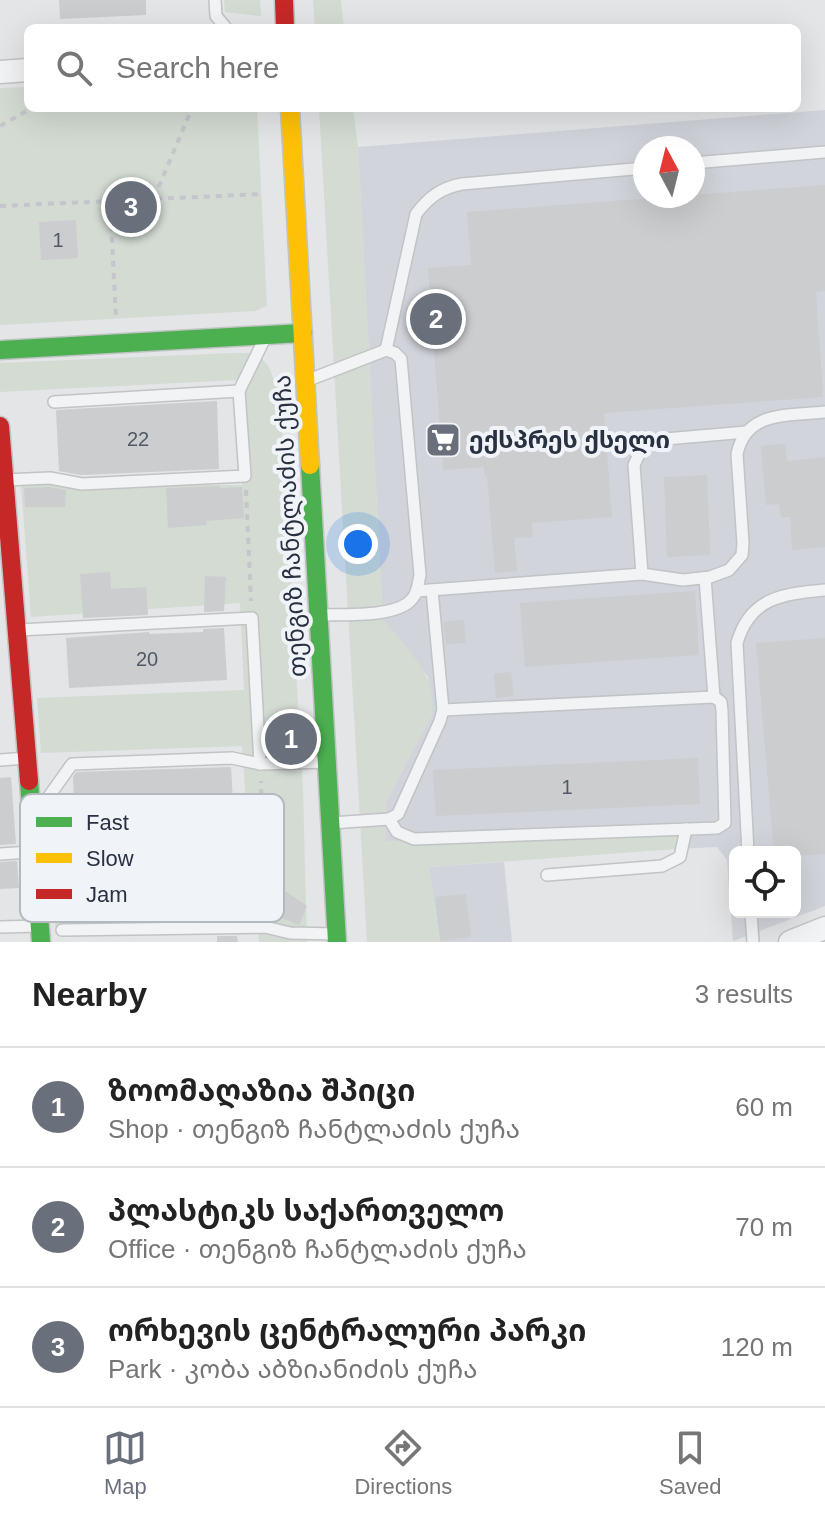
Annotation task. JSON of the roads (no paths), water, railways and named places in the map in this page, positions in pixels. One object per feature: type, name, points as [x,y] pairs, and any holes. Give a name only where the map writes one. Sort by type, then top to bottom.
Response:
[{"type":"street","points":[[284,0],[285,24]]},
{"type":"street","points":[[0,72],[24,70]]},
{"type":"street","name":"თენგიზ ჩანტლაძის ქუჩა","points":[[290,112],[337,938]]},
{"type":"street","points":[[0,350],[303,333]]},
{"type":"street","points":[[0,426],[5,480],[9,630],[30,794]]},
{"type":"street","points":[[790,942],[825,928]]},
{"type":"lane","points":[[215,0],[216,16],[223,24]]},
{"type":"lane","points":[[705,162],[825,152]]},
{"type":"lane","points":[[386,350],[416,214],[427,199],[445,187],[462,184],[633,169]]},
{"type":"lane","points":[[5,480],[50,478],[82,484],[245,476],[239,391],[266,335]]},
{"type":"lane","points":[[306,381],[386,350],[401,359],[420,575],[417,591],[411,601],[402,607],[382,612],[319,615]]},
{"type":"lane","points":[[54,402],[239,391]]},
{"type":"lane","points":[[417,591],[642,574],[683,580],[705,578],[729,570],[742,555],[737,454],[740,441],[746,432],[767,418],[825,412]]},
{"type":"lane","points":[[642,574],[634,465],[641,450],[654,440],[746,432]]},
{"type":"lane","points":[[705,578],[714,697]]},
{"type":"lane","points":[[330,823],[389,819],[398,814],[443,710],[432,590]]},
{"type":"lane","points":[[748,846],[737,643],[741,630],[753,612],[772,599],[790,593],[825,590]]},
{"type":"lane","points":[[9,630],[252,618],[260,764]]},
{"type":"lane","points":[[389,819],[397,832],[414,839],[717,828],[725,823],[722,711],[721,702],[714,697],[443,710]]},
{"type":"lane","points":[[0,760],[28,758]]},
{"type":"lane","points":[[51,794],[72,764],[232,758],[260,764],[327,762]]},
{"type":"lane","points":[[547,875],[662,866],[680,857],[686,829]]},
{"type":"lane","points":[[0,854],[20,853]]},
{"type":"lane","points":[[751,918],[753,942]]},
{"type":"lane","points":[[0,927],[40,934]]},
{"type":"lane","points":[[265,927],[275,942]]},
{"type":"lane","points":[[62,930],[265,927],[337,938]]},
{"type":"place","name":"ორხევის ცენტრალური პარკი","points":[[131,207]]},
{"type":"place","name":"პლასტიკს საქართველო","points":[[436,319]]},
{"type":"place","name":"ექსპრეს ქსელი","points":[[443,440]]},
{"type":"place","name":"ზოომაღაზია შპიცი","points":[[291,739]]}]
